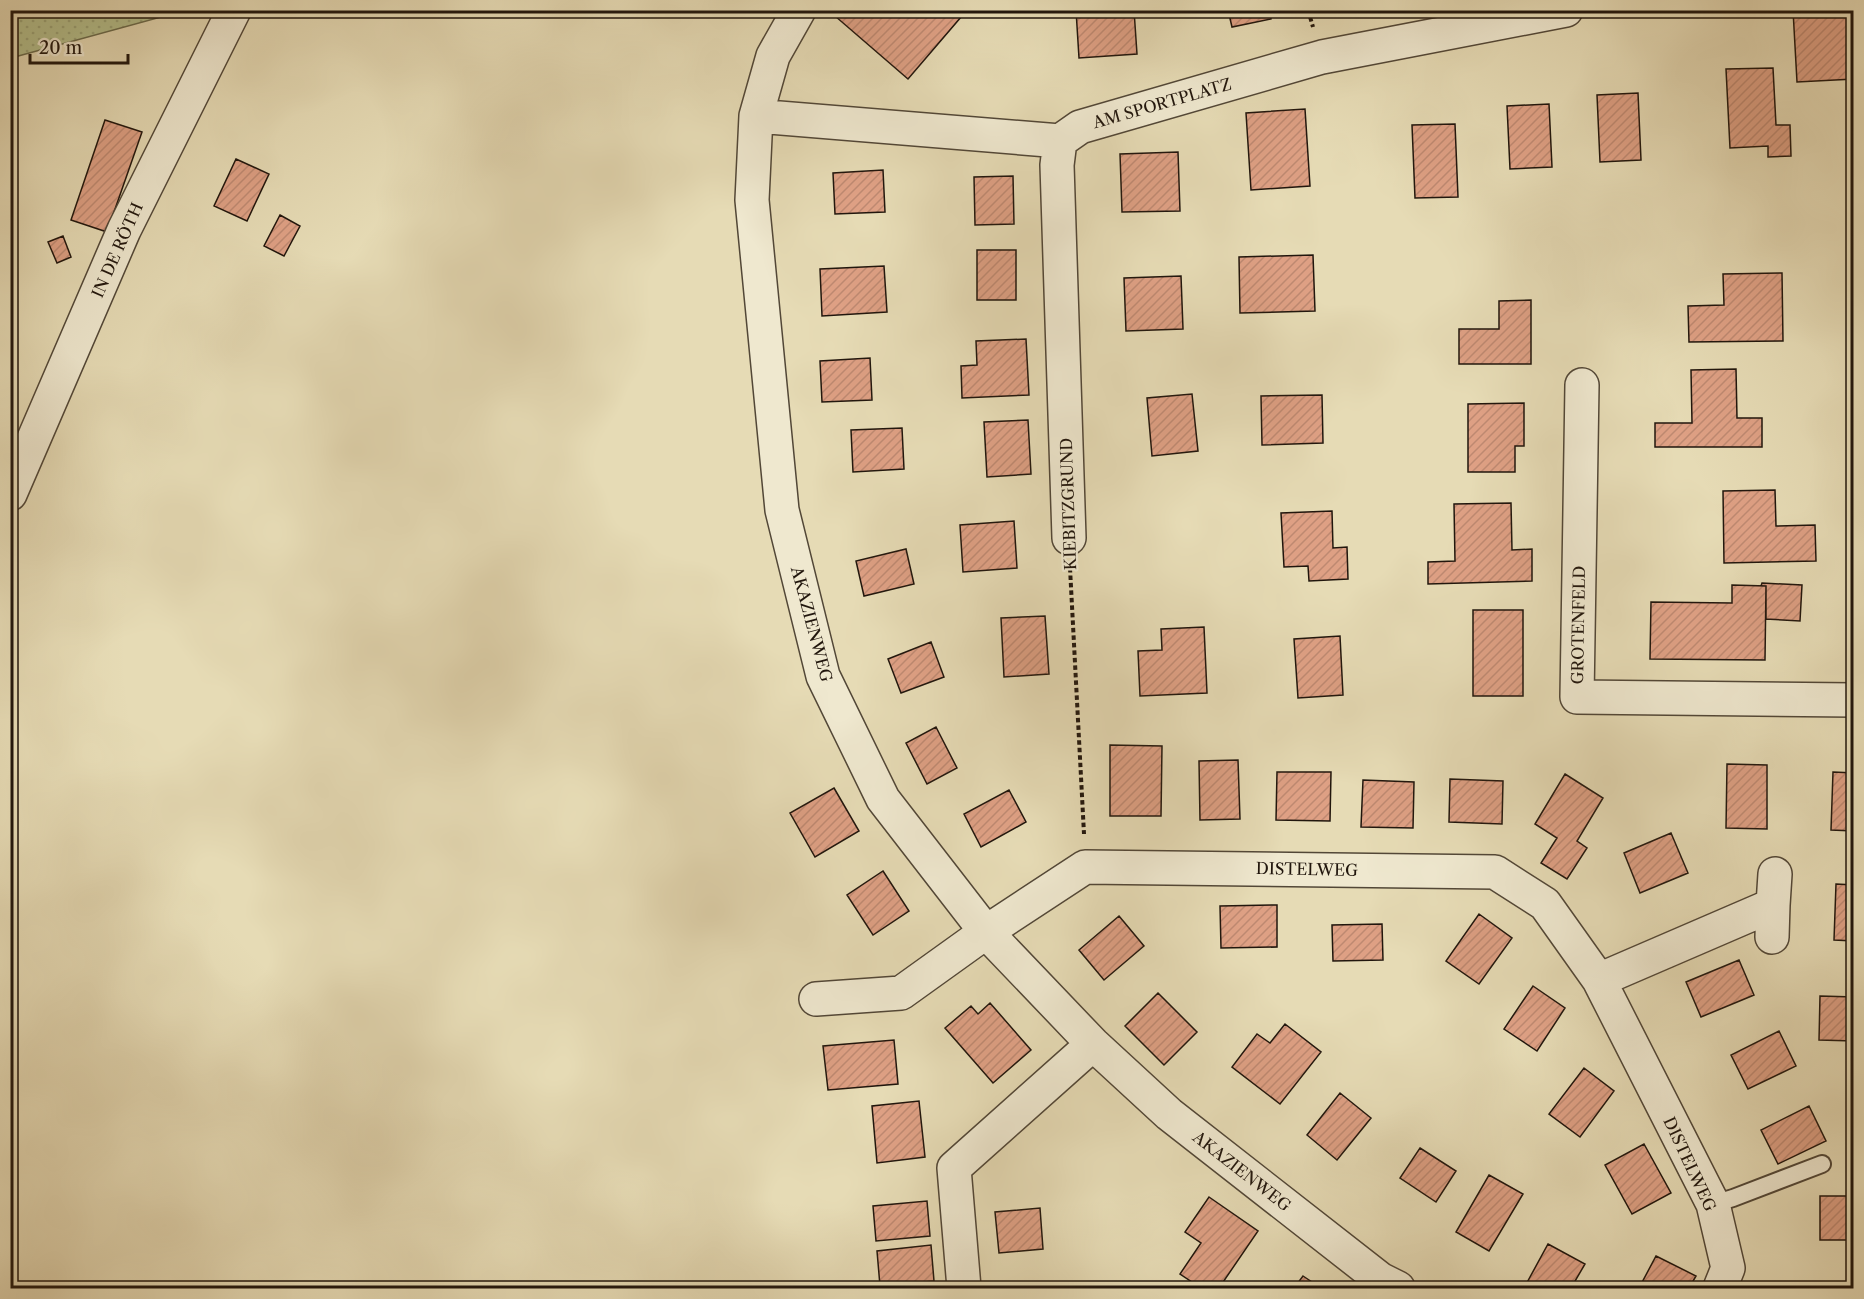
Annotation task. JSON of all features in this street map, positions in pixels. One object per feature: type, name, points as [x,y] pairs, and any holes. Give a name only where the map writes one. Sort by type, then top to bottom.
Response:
[{"type":"street","name":"IN DE RÖTH","points":[[10,494],[124,230],[234,10]]},
{"type":"street","name":"AKAZIENWEG","points":[[800,10],[773,56],[756,116],[752,200],[782,510],[823,676],[884,799],[986,932],[1093,1044],[1169,1114],[1380,1279],[1398,1288]]},
{"type":"street","name":"AM SPORTPLATZ","points":[[1060,141],[1080,127],[1322,57],[1566,10]]},
{"type":"street","points":[[756,116],[1060,141]]},
{"type":"street","name":"KIEBITZGRUND","points":[[1060,141],[1057,165],[1069,538]]},
{"type":"street","name":"GROTENFELD","points":[[1582,385],[1577,697],[1854,700]]},
{"type":"street","points":[[816,999],[901,993],[986,932],[1085,867]]},
{"type":"street","name":"DISTELWEG","points":[[1085,867],[1495,872],[1545,904],[1599,980],[1713,1204],[1728,1268],[1720,1288]]},
{"type":"street","points":[[1599,980],[1773,905]]},
{"type":"street","points":[[964,1288],[954,1168],[1093,1044]]},
{"type":"lane","points":[[1713,1204],[1822,1164]]},
{"type":"path","name":"KIEBITZGRUND","points":[[1069,538],[1085,867]]},
{"type":"green space","points":[[11,10],[183,10],[183,11],[11,58]]},
{"type":"building","points":[[840,10],[952,10],[961,17],[908,79],[835,16]]},
{"type":"building","points":[[1076,10],[1134,10],[1137,54],[1079,58]]},
{"type":"building","points":[[1228,10],[1270,10],[1271,19],[1232,27]]},
{"type":"building","points":[[1793,10],[1851,10],[1854,79],[1797,82]]},
{"type":"building","points":[[1773,68],[1776,125],[1790,125],[1791,156],[1768,157],[1768,146],[1730,148],[1726,69]]},
{"type":"building","points":[[1638,93],[1641,160],[1600,162],[1597,95]]},
{"type":"building","points":[[1549,104],[1552,167],[1510,169],[1507,106]]},
{"type":"building","points":[[1305,109],[1310,186],[1251,190],[1246,113]]},
{"type":"building","points":[[105,120],[142,132],[107,232],[71,220]]},
{"type":"building","points":[[1455,124],[1458,197],[1415,198],[1412,125]]},
{"type":"building","points":[[1178,152],[1180,211],[1122,212],[1120,154]]},
{"type":"building","points":[[236,159],[269,174],[247,221],[214,206]]},
{"type":"building","points":[[883,170],[885,212],[835,214],[833,173]]},
{"type":"building","points":[[1013,176],[1014,224],[975,225],[974,177]]},
{"type":"building","points":[[280,215],[300,226],[284,256],[264,246]]},
{"type":"building","points":[[63,236],[71,257],[57,263],[48,242]]},
{"type":"building","points":[[977,250],[1016,250],[1016,300],[977,300]]},
{"type":"building","points":[[1313,255],[1315,311],[1240,313],[1239,257]]},
{"type":"building","points":[[884,266],[887,312],[822,316],[820,269]]},
{"type":"building","points":[[1782,273],[1783,341],[1689,342],[1688,306],[1724,305],[1723,274]]},
{"type":"building","points":[[1181,276],[1183,329],[1126,331],[1124,278]]},
{"type":"building","points":[[1531,300],[1531,364],[1459,364],[1459,329],[1499,329],[1499,301]]},
{"type":"building","points":[[1026,339],[1029,395],[962,398],[961,366],[977,365],[976,341]]},
{"type":"building","points":[[870,358],[872,400],[822,402],[820,361]]},
{"type":"building","points":[[1736,369],[1737,418],[1762,418],[1762,447],[1655,447],[1655,423],[1692,423],[1691,370]]},
{"type":"building","points":[[1192,394],[1198,451],[1152,456],[1147,398]]},
{"type":"building","points":[[1322,395],[1323,443],[1262,445],[1261,396]]},
{"type":"building","points":[[1524,403],[1524,446],[1515,446],[1515,472],[1468,472],[1468,404]]},
{"type":"building","points":[[1028,420],[1031,474],[987,477],[984,422]]},
{"type":"building","points":[[902,428],[904,469],[853,472],[851,430]]},
{"type":"building","points":[[1775,490],[1776,526],[1815,525],[1816,561],[1724,563],[1723,491]]},
{"type":"building","points":[[1511,503],[1512,550],[1532,549],[1532,581],[1428,584],[1428,562],[1455,561],[1454,504]]},
{"type":"building","points":[[1332,511],[1333,548],[1347,547],[1348,579],[1309,581],[1308,566],[1284,567],[1281,513]]},
{"type":"building","points":[[1014,521],[1017,568],[963,572],[960,525]]},
{"type":"building","points":[[906,549],[914,584],[864,596],[856,561]]},
{"type":"building","points":[[1762,583],[1802,585],[1800,621],[1766,619],[1766,586],[1761,586]]},
{"type":"building","points":[[1732,585],[1766,586],[1765,660],[1650,659],[1651,602],[1732,603]]},
{"type":"building","points":[[1473,610],[1523,610],[1523,696],[1473,696]]},
{"type":"building","points":[[1045,616],[1049,674],[1004,677],[1001,618]]},
{"type":"building","points":[[1204,627],[1207,693],[1140,696],[1138,651],[1162,650],[1161,629]]},
{"type":"building","points":[[1340,636],[1343,695],[1298,698],[1294,639]]},
{"type":"building","points":[[931,642],[944,677],[901,693],[888,659]]},
{"type":"building","points":[[936,727],[957,768],[927,784],[906,743]]},
{"type":"building","points":[[1110,745],[1162,746],[1161,816],[1110,816]]},
{"type":"building","points":[[1238,760],[1240,819],[1200,820],[1199,761]]},
{"type":"building","points":[[1727,764],[1767,765],[1767,829],[1726,828]]},
{"type":"building","points":[[1277,772],[1331,772],[1330,821],[1276,820]]},
{"type":"building","points":[[1833,772],[1854,773],[1854,831],[1831,830]]},
{"type":"building","points":[[1565,774],[1603,798],[1577,841],[1587,848],[1567,879],[1541,863],[1557,838],[1535,824]]},
{"type":"building","points":[[1450,779],[1503,781],[1502,824],[1449,822]]},
{"type":"building","points":[[1363,780],[1414,782],[1413,828],[1361,827]]},
{"type":"building","points":[[834,788],[859,831],[815,857],[790,813]]},
{"type":"building","points":[[1009,790],[1026,822],[981,847],[964,814]]},
{"type":"building","points":[[1671,833],[1688,873],[1640,893],[1624,853]]},
{"type":"building","points":[[883,871],[909,911],[873,935],[847,895]]},
{"type":"building","points":[[1836,884],[1854,885],[1854,941],[1834,940]]},
{"type":"building","points":[[1277,905],[1277,947],[1221,948],[1220,906]]},
{"type":"building","points":[[1479,914],[1512,938],[1479,984],[1446,961]]},
{"type":"building","points":[[1119,916],[1144,946],[1104,980],[1079,950]]},
{"type":"building","points":[[1382,924],[1383,960],[1333,961],[1332,925]]},
{"type":"building","points":[[1739,960],[1754,995],[1701,1017],[1686,982]]},
{"type":"building","points":[[1533,986],[1565,1008],[1537,1051],[1504,1029]]},
{"type":"building","points":[[1158,993],[1197,1032],[1164,1065],[1125,1026]]},
{"type":"building","points":[[1820,996],[1854,997],[1854,1041],[1819,1040]]},
{"type":"building","points":[[990,1003],[1031,1050],[993,1083],[945,1028],[971,1006],[978,1014]]},
{"type":"building","points":[[1285,1024],[1321,1052],[1280,1104],[1232,1067],[1257,1034],[1270,1043]]},
{"type":"building","points":[[1779,1031],[1796,1066],[1748,1089],[1731,1055]]},
{"type":"building","points":[[894,1040],[898,1084],[828,1090],[823,1046]]},
{"type":"building","points":[[1584,1068],[1614,1091],[1580,1137],[1549,1114]]},
{"type":"building","points":[[1340,1093],[1371,1118],[1337,1160],[1307,1135]]},
{"type":"building","points":[[919,1101],[925,1157],[877,1163],[872,1106]]},
{"type":"building","points":[[1809,1106],[1826,1141],[1778,1164],[1761,1130]]},
{"type":"building","points":[[1644,1144],[1671,1193],[1632,1214],[1605,1165]]},
{"type":"building","points":[[1420,1148],[1456,1171],[1436,1202],[1400,1178]]},
{"type":"building","points":[[1489,1175],[1523,1194],[1489,1251],[1456,1232]]},
{"type":"building","points":[[1820,1196],[1854,1196],[1854,1240],[1820,1240]]},
{"type":"building","points":[[1209,1197],[1258,1231],[1219,1288],[1201,1288],[1180,1274],[1201,1243],[1185,1232]]},
{"type":"building","points":[[927,1201],[930,1236],[876,1241],[873,1206]]},
{"type":"building","points":[[1040,1208],[1043,1249],[999,1253],[995,1212]]},
{"type":"building","points":[[1548,1244],[1585,1264],[1571,1288],[1524,1288]]},
{"type":"building","points":[[931,1245],[934,1281],[880,1286],[877,1251]]},
{"type":"building","points":[[1656,1256],[1696,1276],[1689,1288],[1639,1288]]},
{"type":"building","points":[[1303,1276],[1321,1288],[1294,1288]]}]
